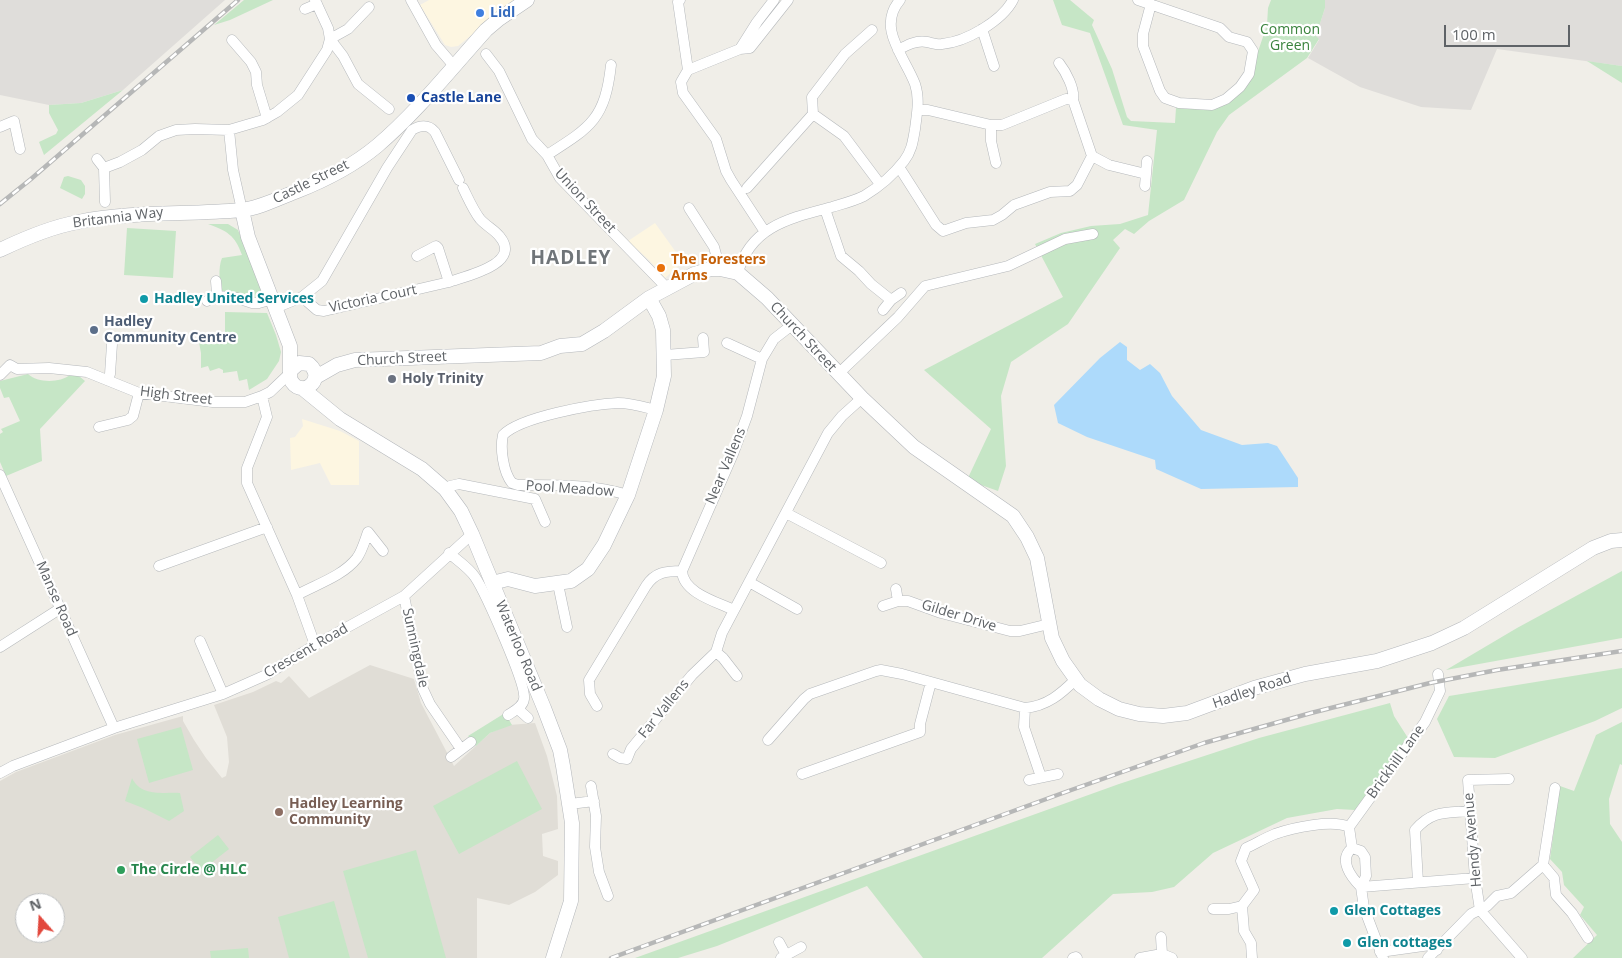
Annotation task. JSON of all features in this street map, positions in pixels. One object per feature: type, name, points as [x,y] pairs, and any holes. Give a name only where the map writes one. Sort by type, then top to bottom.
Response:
[{"type":"street","points":[[411,0],[436,45],[454,66]]},
{"type":"street","name":"Castle Street","points":[[242,210],[268,203],[314,184],[376,147],[418,107],[486,30],[527,0]]},
{"type":"street","points":[[680,0],[678,2],[688,70]]},
{"type":"street","points":[[740,49],[774,0]]},
{"type":"street","points":[[765,232],[726,171],[712,133],[683,93],[681,82],[688,70],[740,49],[750,48],[788,0]]},
{"type":"street","points":[[738,273],[755,239],[765,232],[784,222],[864,196],[890,177],[908,155],[912,147],[919,100],[915,84],[892,34],[891,15],[900,0]]},
{"type":"street","points":[[898,50],[910,43],[922,41],[942,45],[968,37],[998,18],[1013,0]]},
{"type":"street","points":[[1138,0],[1152,4],[1220,28],[1229,37],[1247,42],[1253,51],[1249,74],[1240,87],[1226,99],[1212,106],[1179,103],[1165,98],[1160,91],[1143,46],[1143,34],[1152,4]]},
{"type":"street","points":[[105,202],[101,163],[120,162],[142,150],[159,136],[176,130],[195,128],[229,130],[267,118],[298,95],[327,50],[330,39],[328,28],[316,2],[305,9]]},
{"type":"street","points":[[330,39],[348,29],[369,7]]},
{"type":"street","points":[[982,29],[994,66]]},
{"type":"street","points":[[872,30],[845,54],[812,97],[816,116],[844,136],[880,184]]},
{"type":"street","points":[[330,39],[343,56],[358,84],[389,109]]},
{"type":"street","points":[[232,40],[251,62],[256,72],[257,85],[267,118]]},
{"type":"street","name":"Union Street","points":[[486,54],[499,71],[532,139],[547,155],[560,178],[667,288]]},
{"type":"street","points":[[1059,63],[1065,71],[1074,95],[1073,100],[1092,156],[1110,165],[1146,174]]},
{"type":"street","points":[[547,155],[581,133],[600,110],[607,92],[611,64]]},
{"type":"street","points":[[918,110],[928,110],[991,125],[1002,125],[1066,99],[1073,100]]},
{"type":"street","points":[[747,188],[816,116]]},
{"type":"street","points":[[0,127],[14,121],[20,149]]},
{"type":"street","name":"Victoria Court","points":[[425,125],[435,132],[481,220],[500,236],[504,244],[504,253],[500,261],[449,282],[324,310],[317,310],[302,297],[322,281],[387,168],[412,130],[425,125]]},
{"type":"street","points":[[991,125],[991,141],[996,163]]},
{"type":"street","points":[[229,130],[233,170],[248,237],[290,346],[292,382],[300,388],[307,388],[316,378]]},
{"type":"street","points":[[899,167],[936,225],[943,231],[966,223],[993,220],[1014,205],[1050,192],[1070,191],[1077,185],[1092,156]]},
{"type":"street","points":[[1145,186],[1147,161]]},
{"type":"street","points":[[689,208],[714,247],[720,269]]},
{"type":"street","points":[[826,209],[841,256],[891,300]]},
{"type":"street","name":"Britannia Way","points":[[0,250],[51,229],[101,218],[160,213],[242,210]]},
{"type":"street","points":[[838,374],[898,318],[925,286],[1008,266],[1065,239],[1093,234]]},
{"type":"street","points":[[417,256],[436,246],[449,282]]},
{"type":"street","name":"Church Street","points":[[316,378],[337,365],[355,360],[541,353],[560,346],[582,344],[604,331],[649,298],[667,288],[694,274],[711,269],[720,269],[738,273],[756,287],[838,374],[914,447],[983,496]]},
{"type":"street","points":[[216,281],[216,294]]},
{"type":"street","points":[[883,310],[891,300],[901,293]]},
{"type":"street","points":[[216,294],[237,298],[252,304],[274,304],[302,297]]},
{"type":"street","points":[[207,300],[216,294]]},
{"type":"street","name":"Pool Meadow","points":[[492,583],[508,579],[535,586],[571,581],[588,569],[604,545],[628,495],[656,410],[664,376],[665,356],[661,323],[649,298]]},
{"type":"street","name":"Near Vallens","points":[[682,571],[733,454],[747,416],[762,359],[774,339],[792,325]]},
{"type":"street","points":[[665,356],[704,352],[703,338]]},
{"type":"street","points":[[727,343],[762,359]]},
{"type":"street","points":[[108,380],[112,344]]},
{"type":"street","points":[[290,346],[305,362],[313,367],[323,405]]},
{"type":"street","points":[[291,371],[294,365],[305,362]]},
{"type":"street","name":"High Street","points":[[0,375],[10,365],[17,369],[49,368],[87,372],[139,393],[213,402],[244,402],[266,394],[300,388]]},
{"type":"street","name":"High Street","points":[[266,394],[291,371]]},
{"type":"street","name":"Waterloo Road","points":[[300,388],[340,419],[422,469],[445,489],[461,510],[472,534],[560,750],[570,804],[572,901],[553,958]]},
{"type":"street","points":[[99,427],[128,420],[133,416],[139,393]]},
{"type":"street","points":[[266,394],[267,417],[247,468],[247,484],[297,595],[315,645]]},
{"type":"street","name":"Far Vallens","points":[[613,754],[627,759],[631,749],[692,675],[716,652],[722,633],[828,433],[842,416],[862,398]]},
{"type":"street","name":"Pool Meadow","points":[[628,495],[589,488],[518,485],[512,483],[508,478],[502,447],[504,435],[515,427],[543,417],[601,405],[628,404],[656,410]]},
{"type":"street","name":"Manse Road","points":[[0,475],[114,726]]},
{"type":"street","points":[[445,489],[459,484],[535,499],[545,522]]},
{"type":"street","name":"Hadley Road","points":[[983,496],[1013,516],[1027,537],[1036,558],[1052,638],[1063,661],[1080,685],[1099,699],[1119,709],[1139,714],[1163,716],[1187,713],[1262,686],[1305,674],[1377,660],[1432,644],[1464,628],[1593,548],[1611,541],[1622,540]]},
{"type":"street","points":[[786,513],[881,563]]},
{"type":"street","points":[[159,566],[266,527]]},
{"type":"street","points":[[297,595],[334,576],[348,566],[358,556],[368,532],[383,551]]},
{"type":"street","name":"Crescent Road","points":[[0,773],[13,766],[114,726],[223,694],[266,675],[315,645],[404,596],[472,534]]},
{"type":"street","points":[[449,553],[474,575],[504,638],[524,688],[524,700],[518,709],[508,715]]},
{"type":"street","points":[[597,706],[590,694],[589,680],[650,579],[657,574],[667,571],[682,571],[682,578],[694,590],[734,610]]},
{"type":"street","points":[[749,582],[797,609]]},
{"type":"street","points":[[558,584],[567,627]]},
{"type":"street","points":[[896,589],[898,601]]},
{"type":"street","name":"Sunningdale","points":[[404,596],[423,689],[430,704],[461,749]]},
{"type":"street","name":"Gilder Drive","points":[[883,606],[908,600],[941,613],[1010,631],[1049,624]]},
{"type":"street","points":[[0,647],[60,608]]},
{"type":"street","points":[[200,641],[223,694]]},
{"type":"street","points":[[716,652],[737,676]]},
{"type":"street","points":[[768,740],[807,696],[881,670],[1025,708],[1049,702],[1076,679]]},
{"type":"street","name":"Brickhill Lane","points":[[1349,827],[1425,722],[1440,691],[1438,674]]},
{"type":"street","points":[[802,774],[920,732],[920,724],[931,682]]},
{"type":"street","points":[[579,694],[590,691]]},
{"type":"street","points":[[1025,708],[1024,727],[1042,777]]},
{"type":"street","points":[[518,709],[528,718]]},
{"type":"street","points":[[451,757],[471,742]]},
{"type":"street","points":[[1029,780],[1058,774]]},
{"type":"street","name":"Hendy Avenue","points":[[1480,910],[1475,878],[1468,780],[1509,779]]},
{"type":"street","points":[[591,786],[596,816],[595,847],[599,872],[606,892],[593,891]]},
{"type":"street","points":[[1428,958],[1471,914],[1480,910],[1496,896],[1511,892],[1543,865],[1555,788]]},
{"type":"street","points":[[570,804],[594,801]]},
{"type":"street","points":[[1418,882],[1415,830],[1424,819],[1432,815],[1470,810]]},
{"type":"street","points":[[1213,909],[1229,909],[1242,906],[1254,890],[1241,861],[1246,848],[1275,834],[1315,825],[1343,824],[1349,827],[1352,848]]},
{"type":"street","points":[[1352,848],[1347,852],[1345,859],[1351,876],[1361,887]]},
{"type":"street","points":[[1352,848],[1361,851],[1365,857],[1366,876],[1361,887],[1364,908],[1381,955],[1430,945],[1437,950]]},
{"type":"street","points":[[1543,865],[1554,878],[1556,895],[1572,913],[1588,938]]},
{"type":"street","points":[[1361,887],[1475,878]]},
{"type":"street","points":[[1242,906],[1244,931],[1251,943],[1252,958]]},
{"type":"street","points":[[1480,910],[1518,956]]},
{"type":"street","points":[[1161,937],[1162,954]]},
{"type":"street","points":[[779,942],[784,957],[801,947]]},
{"type":"street","points":[[1140,958],[1162,954],[1172,958]]},
{"type":"street","points":[[1073,958],[1077,958]]},
{"type":"shaded area","points":[[0,0],[225,0],[123,90],[81,103],[49,105],[0,95]]},
{"type":"shaded area","points":[[429,0],[515,0],[458,46],[451,47],[445,45],[420,5]]},
{"type":"shaded area","points":[[1325,0],[1622,0],[1622,66],[1497,49],[1471,110],[1421,107],[1360,87],[1308,58],[1319,40],[1316,36],[1325,8]]},
{"type":"shaded area","points":[[655,223],[683,262],[665,278],[628,241]]},
{"type":"shaded area","points":[[302,419],[340,431],[359,441],[359,485],[331,485],[320,463],[291,470],[290,438],[295,437],[303,426]]},
{"type":"shaded area","name":"Hadley Learning Community","points":[[370,665],[414,679],[421,703],[454,766],[490,733],[509,725],[535,723],[547,756],[557,796],[558,829],[542,834],[543,856],[558,861],[558,875],[535,892],[509,905],[477,898],[477,958],[0,958],[0,781],[16,772],[115,735],[183,716],[183,721],[194,740],[222,778],[226,776],[229,762],[227,737],[214,705],[253,692],[276,681],[281,683],[289,676],[309,698]]},
{"type":"green space","points":[[244,0],[273,0],[230,20],[214,25]]},
{"type":"green space","name":"Common Green","points":[[1053,0],[1070,0],[1094,20],[1092,25],[1112,69],[1127,117],[1131,121],[1175,123],[1176,108],[1211,110],[1222,106],[1246,87],[1267,25],[1268,8],[1271,0],[1325,0],[1325,8],[1316,36],[1319,39],[1307,58],[1229,115],[1217,132],[1184,200],[1149,221],[1134,234],[1125,229],[1113,240],[1120,248],[1068,324],[1011,362],[1001,396],[1006,466],[998,491],[967,480],[991,429],[924,370],[1063,297],[1035,244],[1061,233],[1091,226],[1120,224],[1148,215],[1157,130],[1123,125],[1090,33],[1062,25]]},
{"type":"green space","points":[[1587,61],[1622,66],[1622,83]]},
{"type":"green space","points":[[123,90],[44,155],[39,142],[56,134],[58,130],[49,113],[49,105],[81,103]]},
{"type":"green space","points":[[68,176],[81,180],[85,186],[85,194],[82,199],[60,188],[64,177]]},
{"type":"green space","points":[[208,224],[228,224],[238,230],[263,291],[262,297],[256,300],[223,293],[219,276],[222,258],[242,255],[230,235]]},
{"type":"green space","points":[[127,228],[176,231],[173,278],[124,275]]},
{"type":"green space","points":[[225,312],[267,313],[276,335],[281,352],[279,361],[267,379],[249,390],[247,379],[239,381],[237,371],[223,373],[223,370],[219,368],[210,371],[208,366],[201,368],[198,337],[225,335]]},
{"type":"green space","points":[[28,374],[37,379],[49,381],[66,378],[70,375],[79,376],[85,381],[40,429],[42,461],[6,476],[0,462],[0,434],[3,432],[1,429],[20,421],[9,397],[4,398],[0,388],[0,381]]},
{"type":"green space","points":[[1622,571],[1622,638],[1446,670],[1517,628]]},
{"type":"green space","points":[[1622,668],[1622,708],[1595,721],[1495,758],[1454,757],[1437,719],[1449,696]]},
{"type":"green space","points":[[1390,703],[1394,716],[1408,738],[1355,810],[1337,809],[1287,818],[1213,853],[1174,887],[1152,892],[1113,894],[1042,958],[923,958],[867,886],[717,946],[678,958],[635,958],[1119,784],[1259,738]]},
{"type":"green space","points":[[505,713],[512,725],[490,733],[476,746],[468,736]]},
{"type":"green space","points":[[1622,722],[1622,765],[1620,764],[1609,799],[1610,824],[1622,842],[1622,958],[1573,958],[1597,935],[1580,915],[1584,907],[1564,885],[1562,872],[1550,859],[1560,786],[1574,791],[1596,735]]},
{"type":"green space","points":[[181,727],[193,770],[149,783],[137,739]]},
{"type":"green space","points":[[517,761],[542,809],[459,854],[433,806]]},
{"type":"green space","points":[[132,778],[136,784],[147,791],[180,793],[184,811],[169,821],[125,801]]},
{"type":"green space","points":[[218,835],[229,849],[201,871],[190,857]]},
{"type":"green space","points":[[416,850],[446,958],[368,958],[343,871]]},
{"type":"green space","points":[[334,901],[350,958],[289,958],[278,917]]},
{"type":"green space","points":[[248,948],[249,958],[211,958],[210,951]]},
{"type":"water","points":[[1120,342],[1127,347],[1127,360],[1140,370],[1150,364],[1160,373],[1172,396],[1201,430],[1242,445],[1268,443],[1277,446],[1298,478],[1298,487],[1201,489],[1156,469],[1155,460],[1087,437],[1058,423],[1054,405],[1100,358]]},
{"type":"railway","points":[[0,204],[238,0]]},
{"type":"railway","points":[[611,958],[1204,743],[1311,713],[1430,683],[1497,670],[1622,651]]},
{"type":"place","name":"Lidl","points":[[480,13]]},
{"type":"place","name":"Castle Lane","points":[[411,98]]},
{"type":"place","name":"The Foresters Arms","points":[[661,268]]},
{"type":"place","name":"Hadley United Services","points":[[144,299]]},
{"type":"place","name":"Hadley Community Centre","points":[[94,330]]},
{"type":"place","name":"Holy Trinity","points":[[392,379]]},
{"type":"place","name":"Hadley Learning Community","points":[[279,812]]},
{"type":"place","name":"The Circle @ HLC","points":[[121,870]]},
{"type":"place","name":"Glen Cottages","points":[[1334,911]]},
{"type":"place","name":"Glen cottages","points":[[1347,943]]},
{"type":"district","name":"HADLEY","points":[[571,259]]}]
